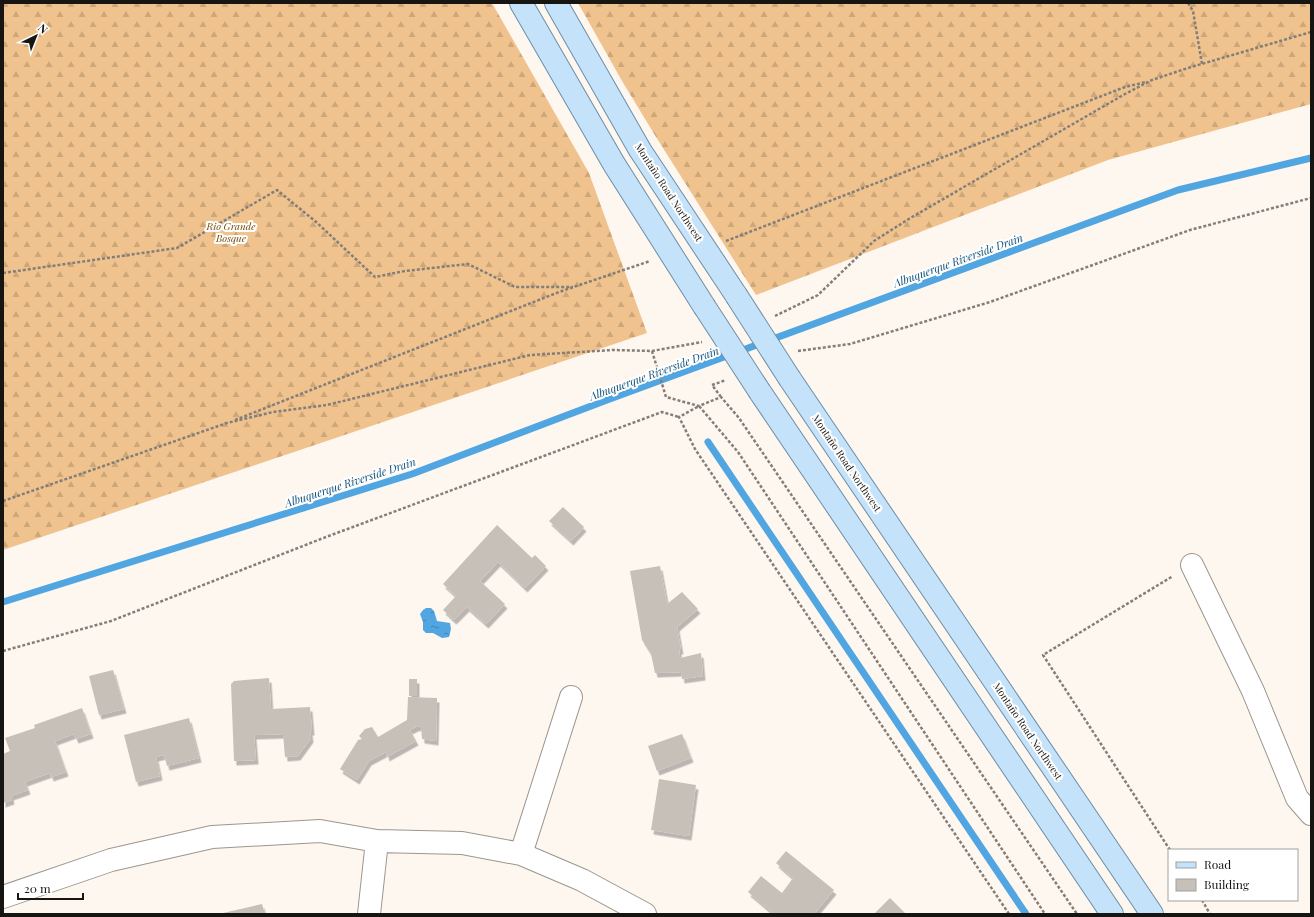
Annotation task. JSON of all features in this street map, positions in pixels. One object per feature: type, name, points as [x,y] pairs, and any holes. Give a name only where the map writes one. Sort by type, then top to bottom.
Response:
[{"type":"main road","points":[[521,3],[614,164],[704,306],[760,392],[1112,914]]},
{"type":"main road","name":"Montaño Road Northwest","points":[[556,3],[640,150],[790,379],[1152,914]]},
{"type":"street","points":[[1192,565],[1253,691],[1297,798],[1311,814]]},
{"type":"street","points":[[521,854],[571,697]]},
{"type":"street","points":[[3,897],[111,860],[212,837],[320,832],[377,841],[462,843],[521,854],[582,880],[645,914]]},
{"type":"street","points":[[369,914],[377,841]]},
{"type":"path","points":[[1188,3],[1193,11],[1202,64]]},
{"type":"path","points":[[706,250],[1118,90],[1152,80]]},
{"type":"path","points":[[3,273],[177,248],[277,190],[315,221],[374,277],[405,271],[468,264],[515,287],[572,287]]},
{"type":"path","points":[[793,353],[801,350],[850,344],[990,302],[1190,230],[1311,198]]},
{"type":"path","points":[[227,423],[572,287],[654,260]]},
{"type":"path","points":[[652,351],[666,397],[699,406],[738,452],[1045,914]]},
{"type":"path","points":[[727,379],[712,385],[739,418],[1077,914]]},
{"type":"path","points":[[3,651],[111,621],[326,537],[662,412],[679,417],[721,396]]},
{"type":"path","points":[[679,417],[695,449],[1009,914]]},
{"type":"path","points":[[1169,849],[1043,655],[1192,565]]},
{"type":"path","points":[[1203,901],[1210,914]]},
{"type":"green space","name":"Rio Grande Bosque","points":[[3,3],[492,3],[589,173],[647,333],[3,550]]},
{"type":"green space","points":[[578,3],[1311,3],[1311,104],[1108,160],[756,295],[656,137],[622,81]]},
{"type":"water","points":[[426,608],[431,608],[434,611],[437,621],[450,623],[451,629],[449,637],[442,638],[433,633],[426,633],[423,630],[423,622],[420,614]]},
{"type":"building","points":[[563,507],[584,527],[571,541],[549,521]]},
{"type":"building","points":[[497,525],[532,558],[535,555],[546,566],[525,588],[498,562],[480,581],[505,604],[486,624],[467,607],[454,620],[443,610],[456,596],[443,584]]},
{"type":"building","points":[[660,566],[667,604],[682,592],[698,609],[677,627],[681,650],[679,650],[680,658],[701,653],[703,676],[682,679],[681,672],[655,673],[651,654],[642,640],[630,571]]},
{"type":"building","points":[[113,670],[124,709],[99,715],[89,676]]},
{"type":"building","points":[[269,678],[271,709],[310,707],[312,731],[310,731],[311,738],[298,756],[285,757],[283,734],[254,735],[256,760],[234,761],[231,684],[234,681]]},
{"type":"building","points":[[409,679],[417,679],[417,696],[409,696]]},
{"type":"building","points":[[408,697],[437,698],[436,741],[422,739],[421,726],[416,727],[410,730],[416,741],[387,757],[386,752],[369,761],[357,780],[340,769],[358,740],[362,739],[359,736],[365,729],[372,727],[378,737],[407,720]]},
{"type":"building","points":[[82,708],[91,734],[76,739],[74,734],[55,741],[66,772],[51,777],[50,773],[25,782],[28,790],[11,796],[12,800],[3,803],[3,754],[10,751],[5,738],[35,728],[34,725]]},
{"type":"building","points":[[189,718],[199,758],[167,766],[164,755],[156,757],[160,776],[136,782],[124,735]]},
{"type":"building","points":[[682,734],[691,758],[657,771],[648,746]]},
{"type":"building","points":[[659,779],[696,785],[689,836],[651,830]]},
{"type":"building","points":[[786,851],[834,890],[814,914],[774,914],[748,892],[761,876],[782,893],[793,878],[776,863]]},
{"type":"building","points":[[890,898],[906,914],[874,914]]},
{"type":"building","points":[[262,904],[265,914],[223,914],[223,913]]},
{"type":"waterway","name":"Albuquerque Riverside Drain","points":[[3,602],[412,474],[607,400],[1178,190],[1311,158]]},
{"type":"waterway","points":[[708,442],[1026,914]]}]
